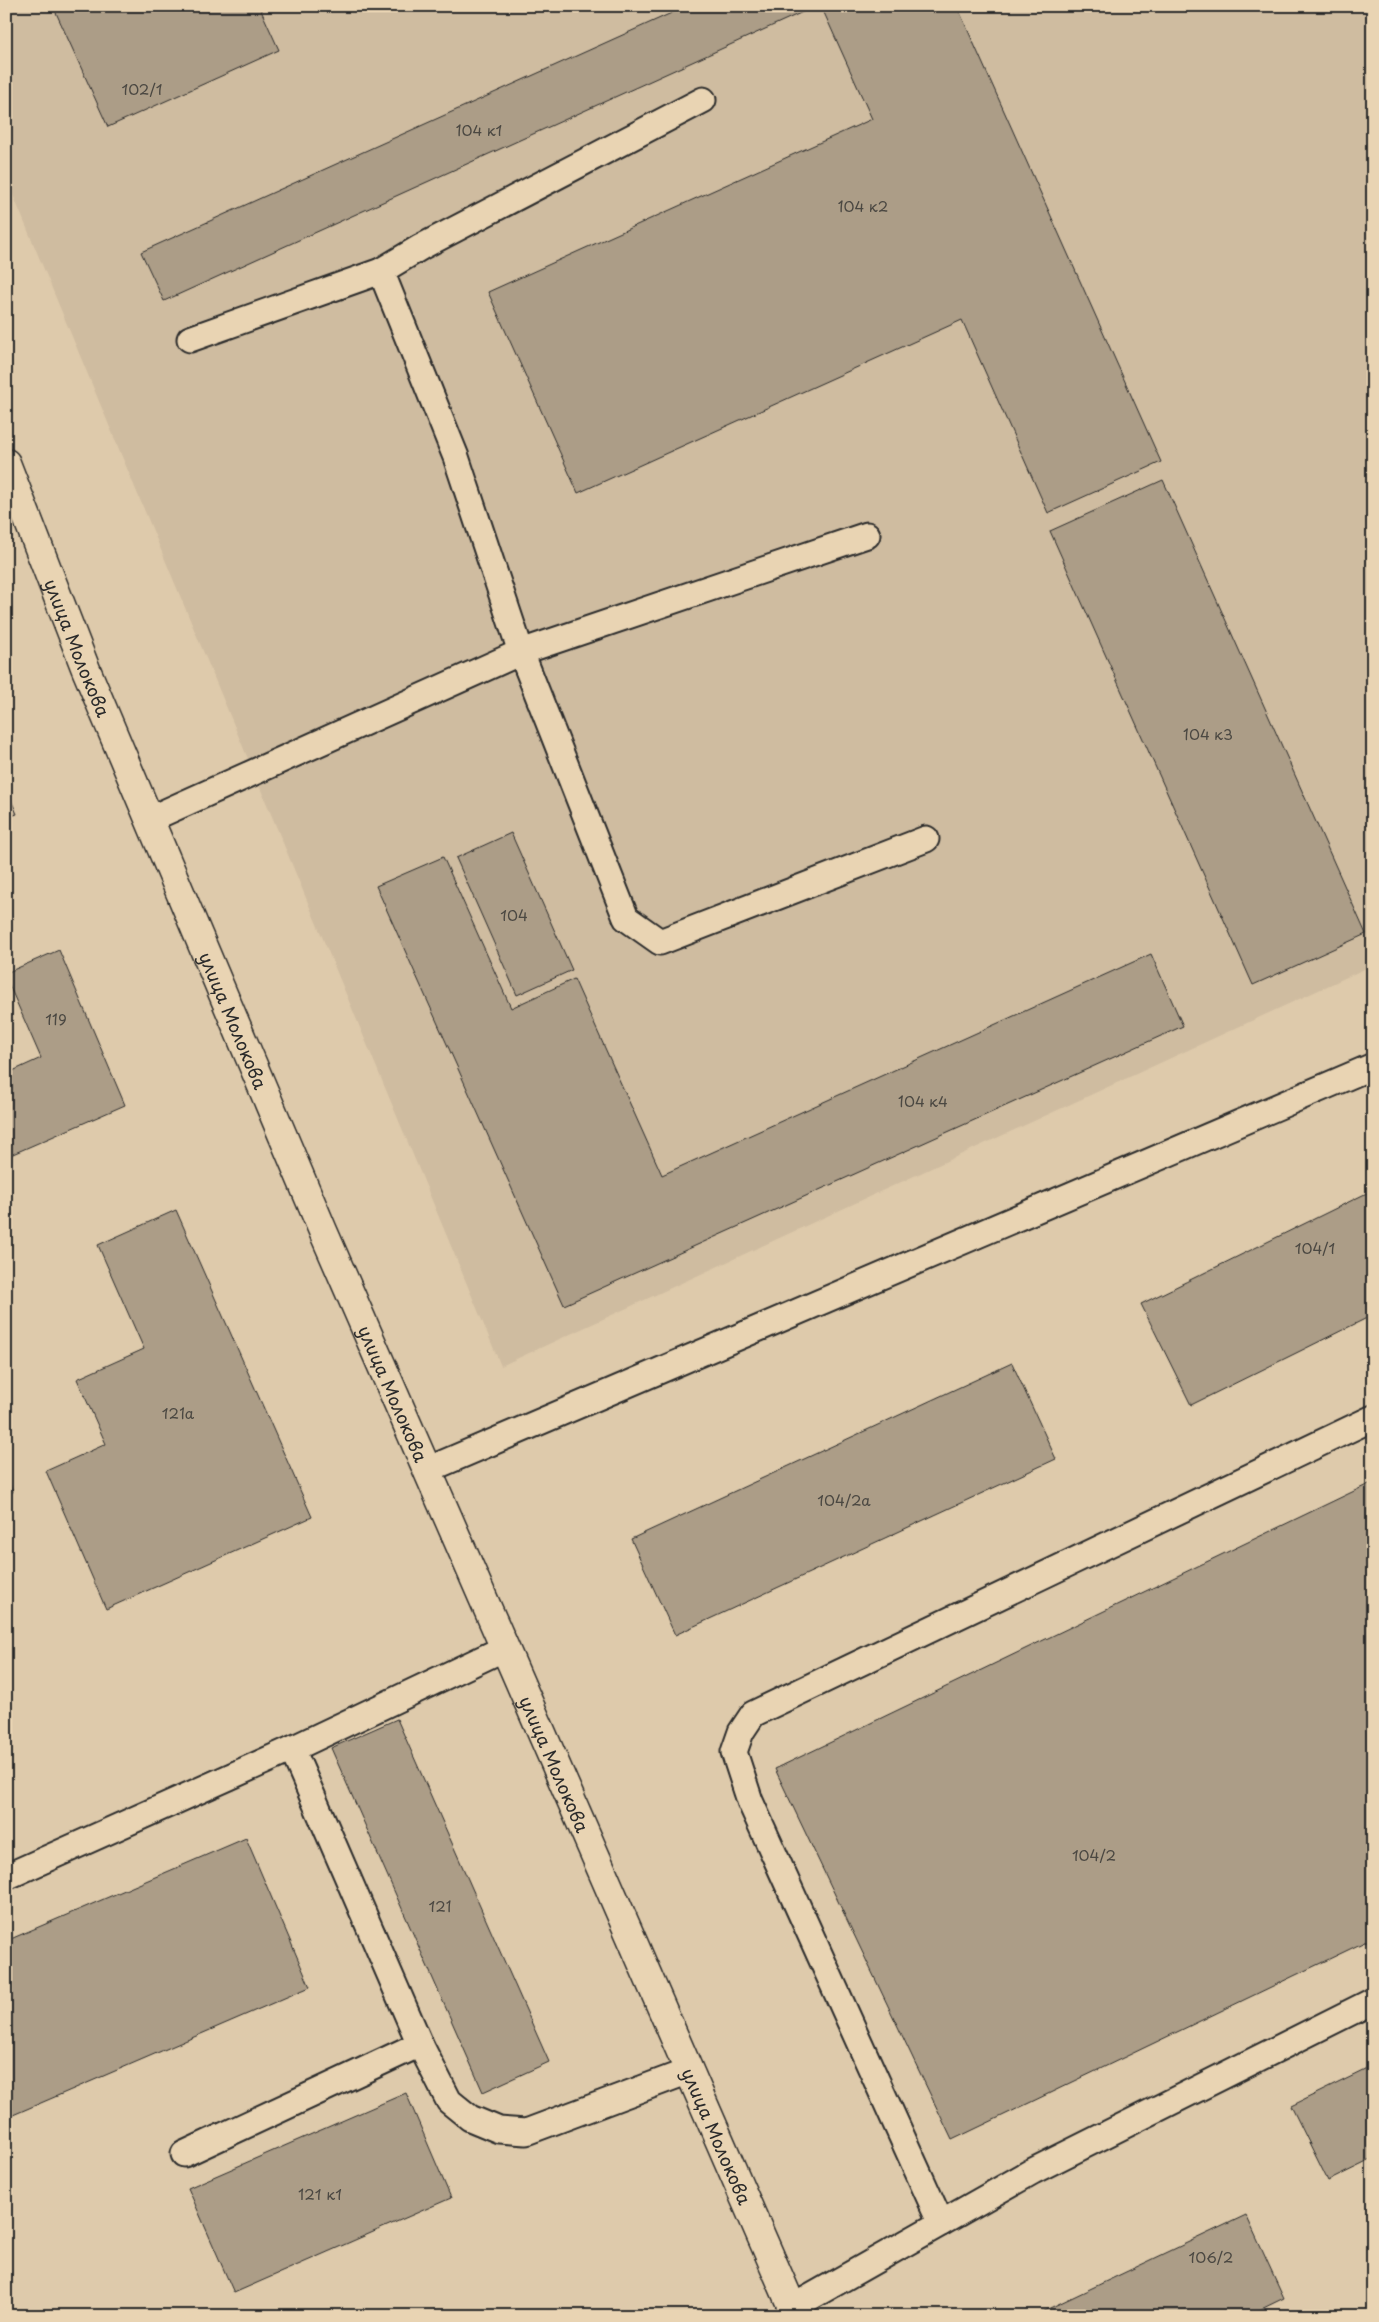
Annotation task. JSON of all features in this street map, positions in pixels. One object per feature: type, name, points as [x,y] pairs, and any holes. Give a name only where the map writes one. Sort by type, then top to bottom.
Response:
[{"type":"street","name":"улица Молокова","points":[[7,465],[85,667],[319,1222],[794,2312]]},
{"type":"lane","points":[[190,339],[381,271],[421,247],[703,100]]},
{"type":"lane","points":[[381,271],[456,457],[521,652],[626,918],[660,942],[926,839]]},
{"type":"lane","points":[[150,818],[521,652],[867,535]]},
{"type":"lane","points":[[427,1470],[1373,1066]]},
{"type":"lane","points":[[940,2223],[750,1801],[734,1752],[741,1732],[753,1714],[1373,1418]]},
{"type":"lane","points":[[6,1877],[292,1749],[505,1648]]},
{"type":"lane","points":[[292,1749],[420,2044],[449,2101],[470,2118],[499,2130],[526,2132],[689,2071]]},
{"type":"lane","points":[[794,2312],[940,2223],[1033,2171],[1373,2001]]},
{"type":"lane","points":[[184,2154],[420,2044]]},
{"type":"shaded area","points":[[6,6],[1373,6],[1373,965],[501,1366],[6,178]]},
{"type":"building","points":[[53,6],[259,6],[279,50],[108,127]]},
{"type":"building","points":[[687,6],[816,6],[164,301],[141,252]]},
{"type":"building","points":[[821,6],[957,6],[1161,462],[1048,513],[962,320],[578,493],[488,292],[872,119]]},
{"type":"building","points":[[1163,480],[1366,934],[1253,985],[1050,531]]},
{"type":"building","points":[[6,788],[17,814],[6,818]]},
{"type":"building","points":[[511,833],[572,970],[517,995],[456,858]]},
{"type":"building","points":[[443,857],[511,1008],[574,979],[662,1175],[1151,954],[1183,1026],[564,1305],[376,886]]},
{"type":"building","points":[[59,950],[125,1105],[6,1157],[6,1074],[41,1058],[6,978],[6,973]]},
{"type":"building","points":[[1373,1190],[1373,1315],[1191,1405],[1141,1304]]},
{"type":"building","points":[[176,1210],[312,1517],[106,1609],[46,1471],[106,1444],[77,1379],[144,1349],[98,1245]]},
{"type":"building","points":[[1012,1363],[1056,1459],[675,1635],[631,1539]]},
{"type":"building","points":[[6,1476],[13,1492],[6,1495]]},
{"type":"building","points":[[1373,1482],[1373,1938],[952,2140],[775,1769]]},
{"type":"building","points":[[397,1719],[549,2062],[483,2092],[331,1748]]},
{"type":"building","points":[[246,1838],[310,1987],[6,2118],[6,1941]]},
{"type":"building","points":[[1373,2066],[1373,2159],[1328,2181],[1291,2106]]},
{"type":"building","points":[[406,2093],[451,2198],[234,2293],[188,2188]]},
{"type":"building","points":[[1246,2215],[1284,2298],[1247,2316],[1033,2316]]}]
